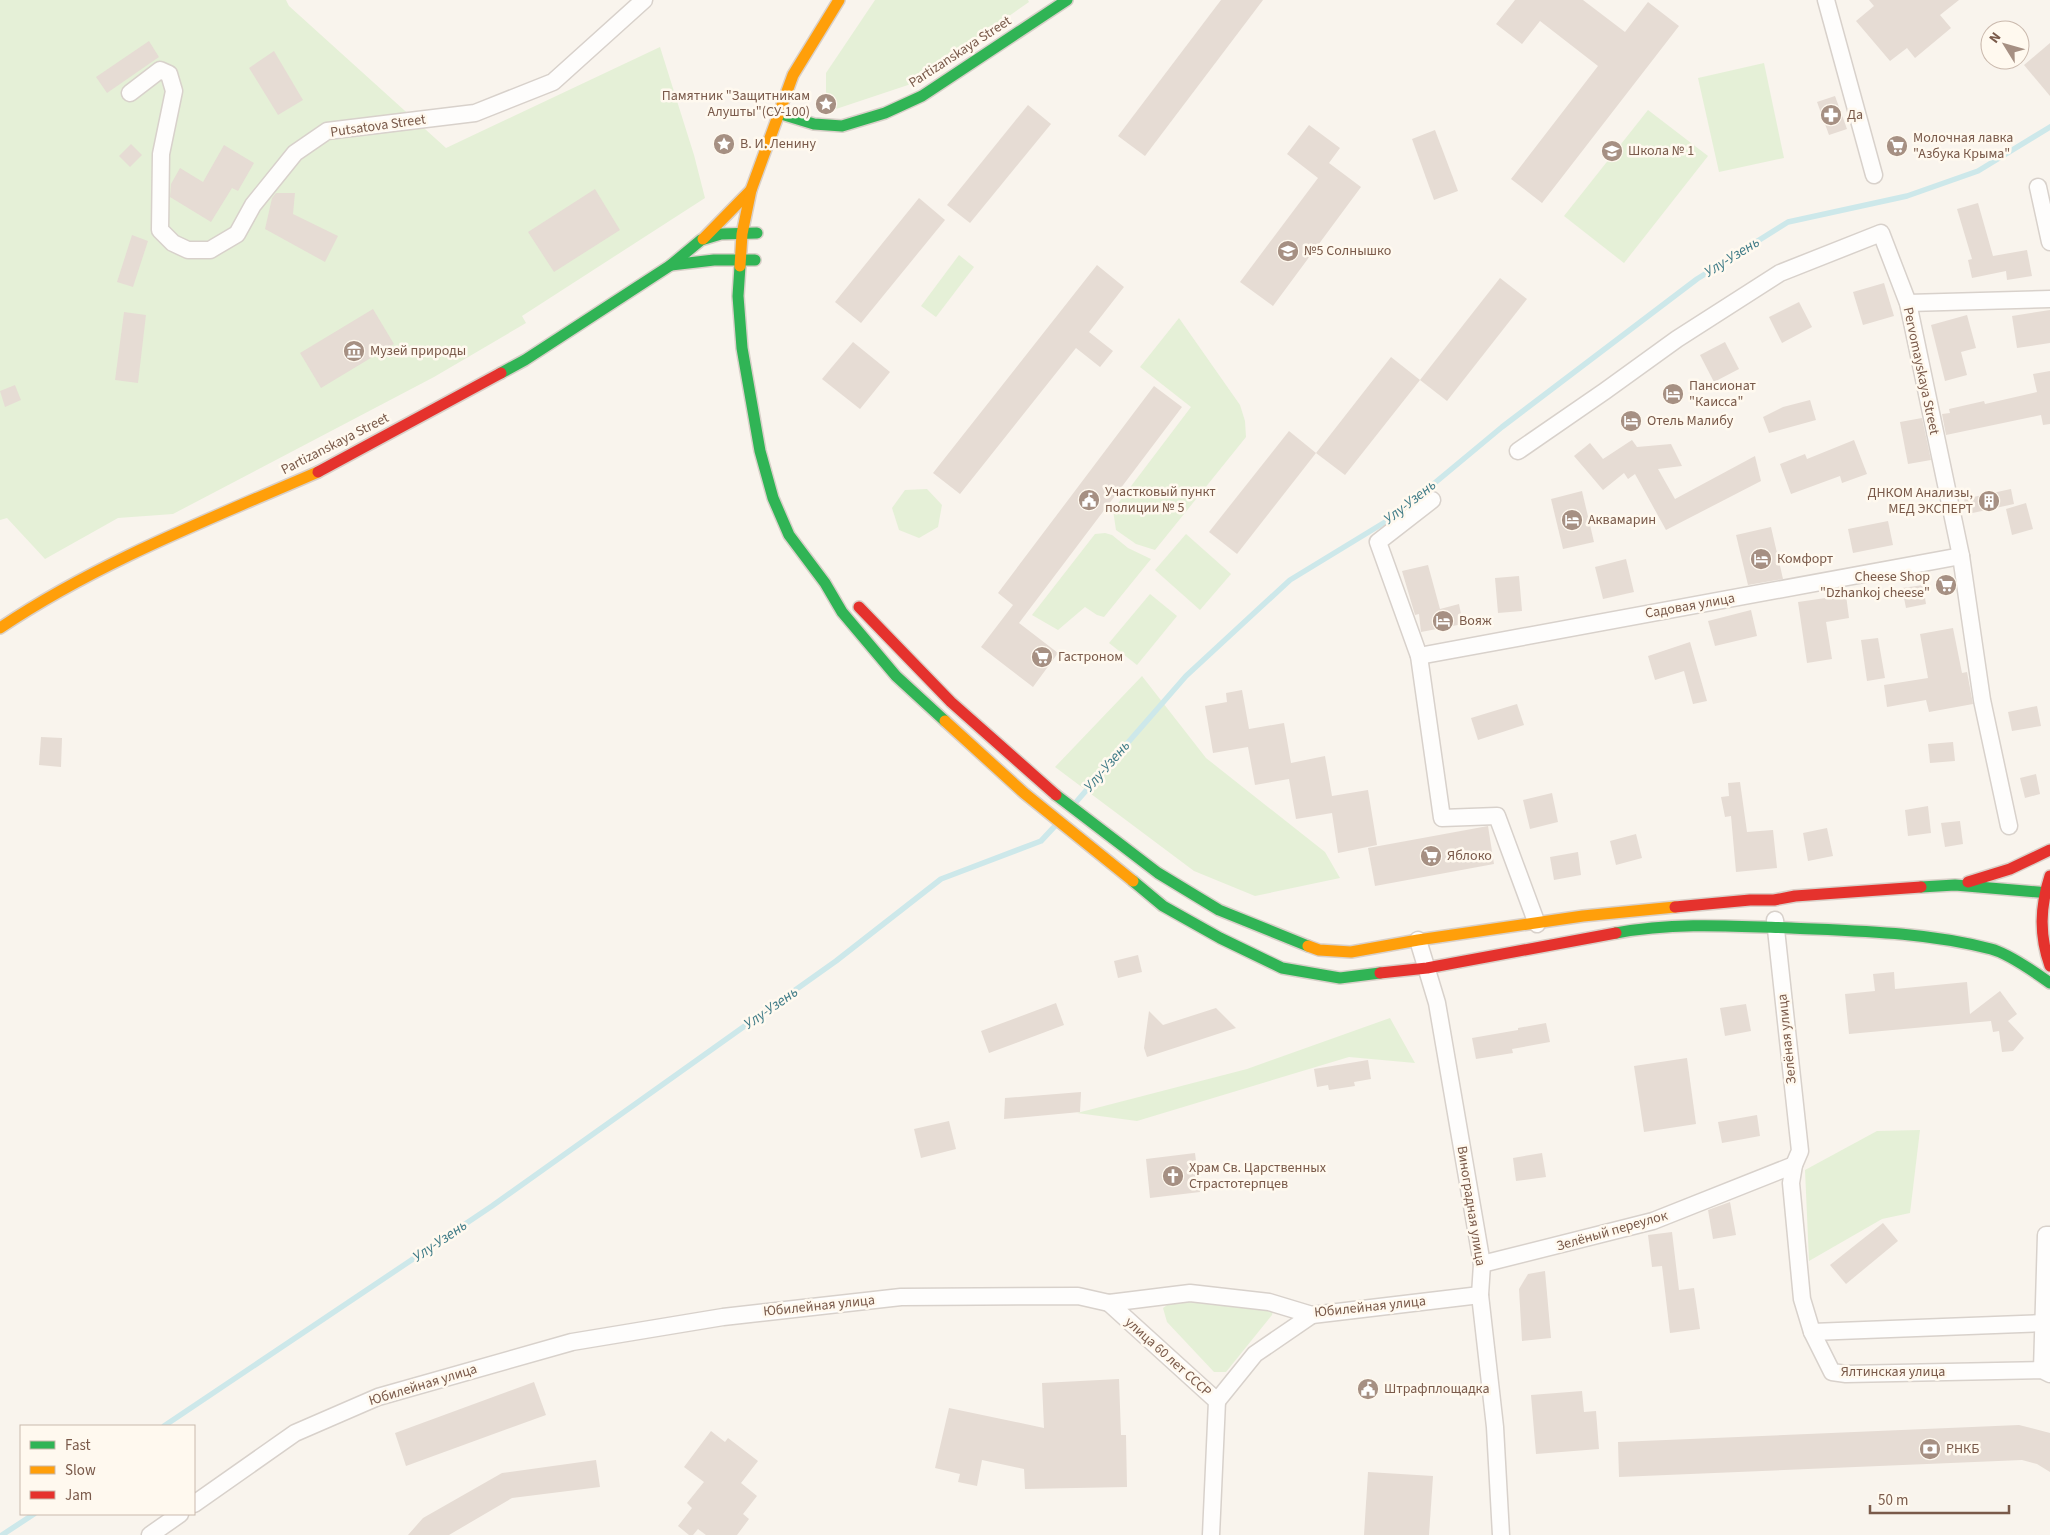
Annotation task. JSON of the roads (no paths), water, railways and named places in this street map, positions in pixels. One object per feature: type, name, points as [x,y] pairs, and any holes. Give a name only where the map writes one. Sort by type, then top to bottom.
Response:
[{"type":"main road","points":[[838,0],[793,75],[751,190],[742,234],[738,296],[742,348],[760,451],[773,498],[790,535],[825,583],[842,612],[896,676],[1003,774],[1163,906],[1220,938],[1282,968],[1340,978],[1427,968],[1631,930],[1707,925],[1775,926],[1897,932],[1993,949],[2037,973],[2050,983]]},
{"type":"main road","name":"Partizanskaya Street","points":[[778,113],[814,124],[842,126],[885,113],[922,96],[1067,0]]},
{"type":"main road","points":[[702,240],[751,190]]},
{"type":"main road","name":"Partizanskaya Street","points":[[0,628],[28,609],[116,561],[340,461],[525,360],[670,264],[702,240],[721,234],[742,234],[756,246],[739,259],[670,264]]},
{"type":"main road","points":[[695,262],[711,270]]},
{"type":"main road","points":[[729,281],[738,296]]},
{"type":"main road","points":[[752,312],[757,383],[772,466],[791,526],[834,577]]},
{"type":"main road","points":[[852,599],[951,702],[1082,816],[1158,873],[1220,910],[1319,950],[1351,952],[1418,940],[1583,916],[1750,900],[1774,900],[1795,896],[1955,885],[2047,892]]},
{"type":"main road","points":[[1955,885],[1996,875],[2035,859],[2050,850]]},
{"type":"main road","points":[[2050,876],[2040,915],[2042,940],[2050,966]]},
{"type":"street","name":"Putsatova Street","points":[[130,93],[160,70],[169,74],[174,91],[161,154],[160,230],[172,243],[188,250],[210,250],[237,234],[253,205],[295,153],[327,131],[475,113],[553,82],[644,0]]},
{"type":"street","points":[[1826,0],[1874,175]]},
{"type":"street","points":[[2038,187],[2050,242]]},
{"type":"street","name":"Pervomayskaya Street","points":[[1518,451],[1676,339],[1780,273],[1881,233],[1908,303],[1961,556],[1982,700],[2009,826]]},
{"type":"street","points":[[1908,303],[2050,299]]},
{"type":"street","points":[[1432,500],[1378,542],[1419,656],[1442,818],[1497,816],[1537,924]]},
{"type":"street","name":"Садовая улица","points":[[1419,656],[1961,556]]},
{"type":"street","name":"Зелёная улица","points":[[1774,900],[1797,1158]]},
{"type":"street","name":"Виноградная улица","points":[[1418,940],[1437,1004],[1482,1264],[1480,1295],[1495,1428],[1502,1535]]},
{"type":"street","name":"Зелёный переулок","points":[[1482,1264],[1653,1221],[1797,1158]]},
{"type":"street","name":"Ялтинская улица","points":[[1797,1158],[1790,1183],[1802,1299],[1812,1332],[1832,1372],[1846,1374],[2046,1372],[2044,1323],[2046,1235],[2050,1235]]},
{"type":"street","name":"Юбилейная улица","points":[[195,1503],[295,1433],[369,1400],[572,1342],[723,1317],[901,1297],[1078,1296],[1109,1303],[1190,1293],[1269,1302],[1312,1315],[1480,1295]]},
{"type":"street","name":"улица 60 лет СССР","points":[[1109,1303],[1217,1401],[1211,1535]]},
{"type":"street","points":[[1217,1401],[1254,1354],[1312,1315]]},
{"type":"street","points":[[1812,1332],[2044,1323]]},
{"type":"street","points":[[150,1535],[179,1515]]},
{"type":"waterway","name":"Улу-Узень","points":[[1077,801],[1186,676],[1290,580],[1395,516],[1502,427],[1697,279],[1788,222],[1907,196],[1978,171],[2050,127]]},
{"type":"waterway","name":"Улу-Узень","points":[[165,1425],[492,1206],[836,961],[941,879],[1041,841],[1055,826]]},
{"type":"waterway","name":"Улу-Узень","points":[[2,1535],[32,1515]]},
{"type":"place","name":"Памятник \"Защитникам Алушты\"(СУ-100)","points":[[826,104]]},
{"type":"place","name":"Да","points":[[1831,115]]},
{"type":"place","name":"В. И. Ленину","points":[[724,144]]},
{"type":"place","name":"Молочная лавка \"Азбука Крыма\"","points":[[1897,146]]},
{"type":"place","name":"Школа № 1","points":[[1612,151]]},
{"type":"place","name":"№5 Солнышко","points":[[1288,251]]},
{"type":"place","name":"Музей природы","points":[[354,351]]},
{"type":"place","name":"Пансионат \"Каисса\"","points":[[1673,394]]},
{"type":"place","name":"Отель Малибу","points":[[1631,421]]},
{"type":"place","name":"Участковый пункт полиции № 5","points":[[1089,500]]},
{"type":"place","name":"ДНКОМ Анализы, МЕД ЭКСПЕРТ","points":[[1989,501]]},
{"type":"place","name":"Аквамарин","points":[[1572,520]]},
{"type":"place","name":"Комфорт","points":[[1761,559]]},
{"type":"place","name":"Cheese Shop \"Dzhankoj cheese\"","points":[[1946,585]]},
{"type":"place","name":"Вояж","points":[[1443,621]]},
{"type":"place","name":"Гастроном","points":[[1042,657]]},
{"type":"place","name":"Яблоко","points":[[1431,856]]},
{"type":"place","name":"Храм Св. Царственных Страстотерпцев","points":[[1173,1176]]},
{"type":"place","name":"Штрафплощадка","points":[[1368,1389]]},
{"type":"place","name":"РНКБ","points":[[1930,1449]]}]
